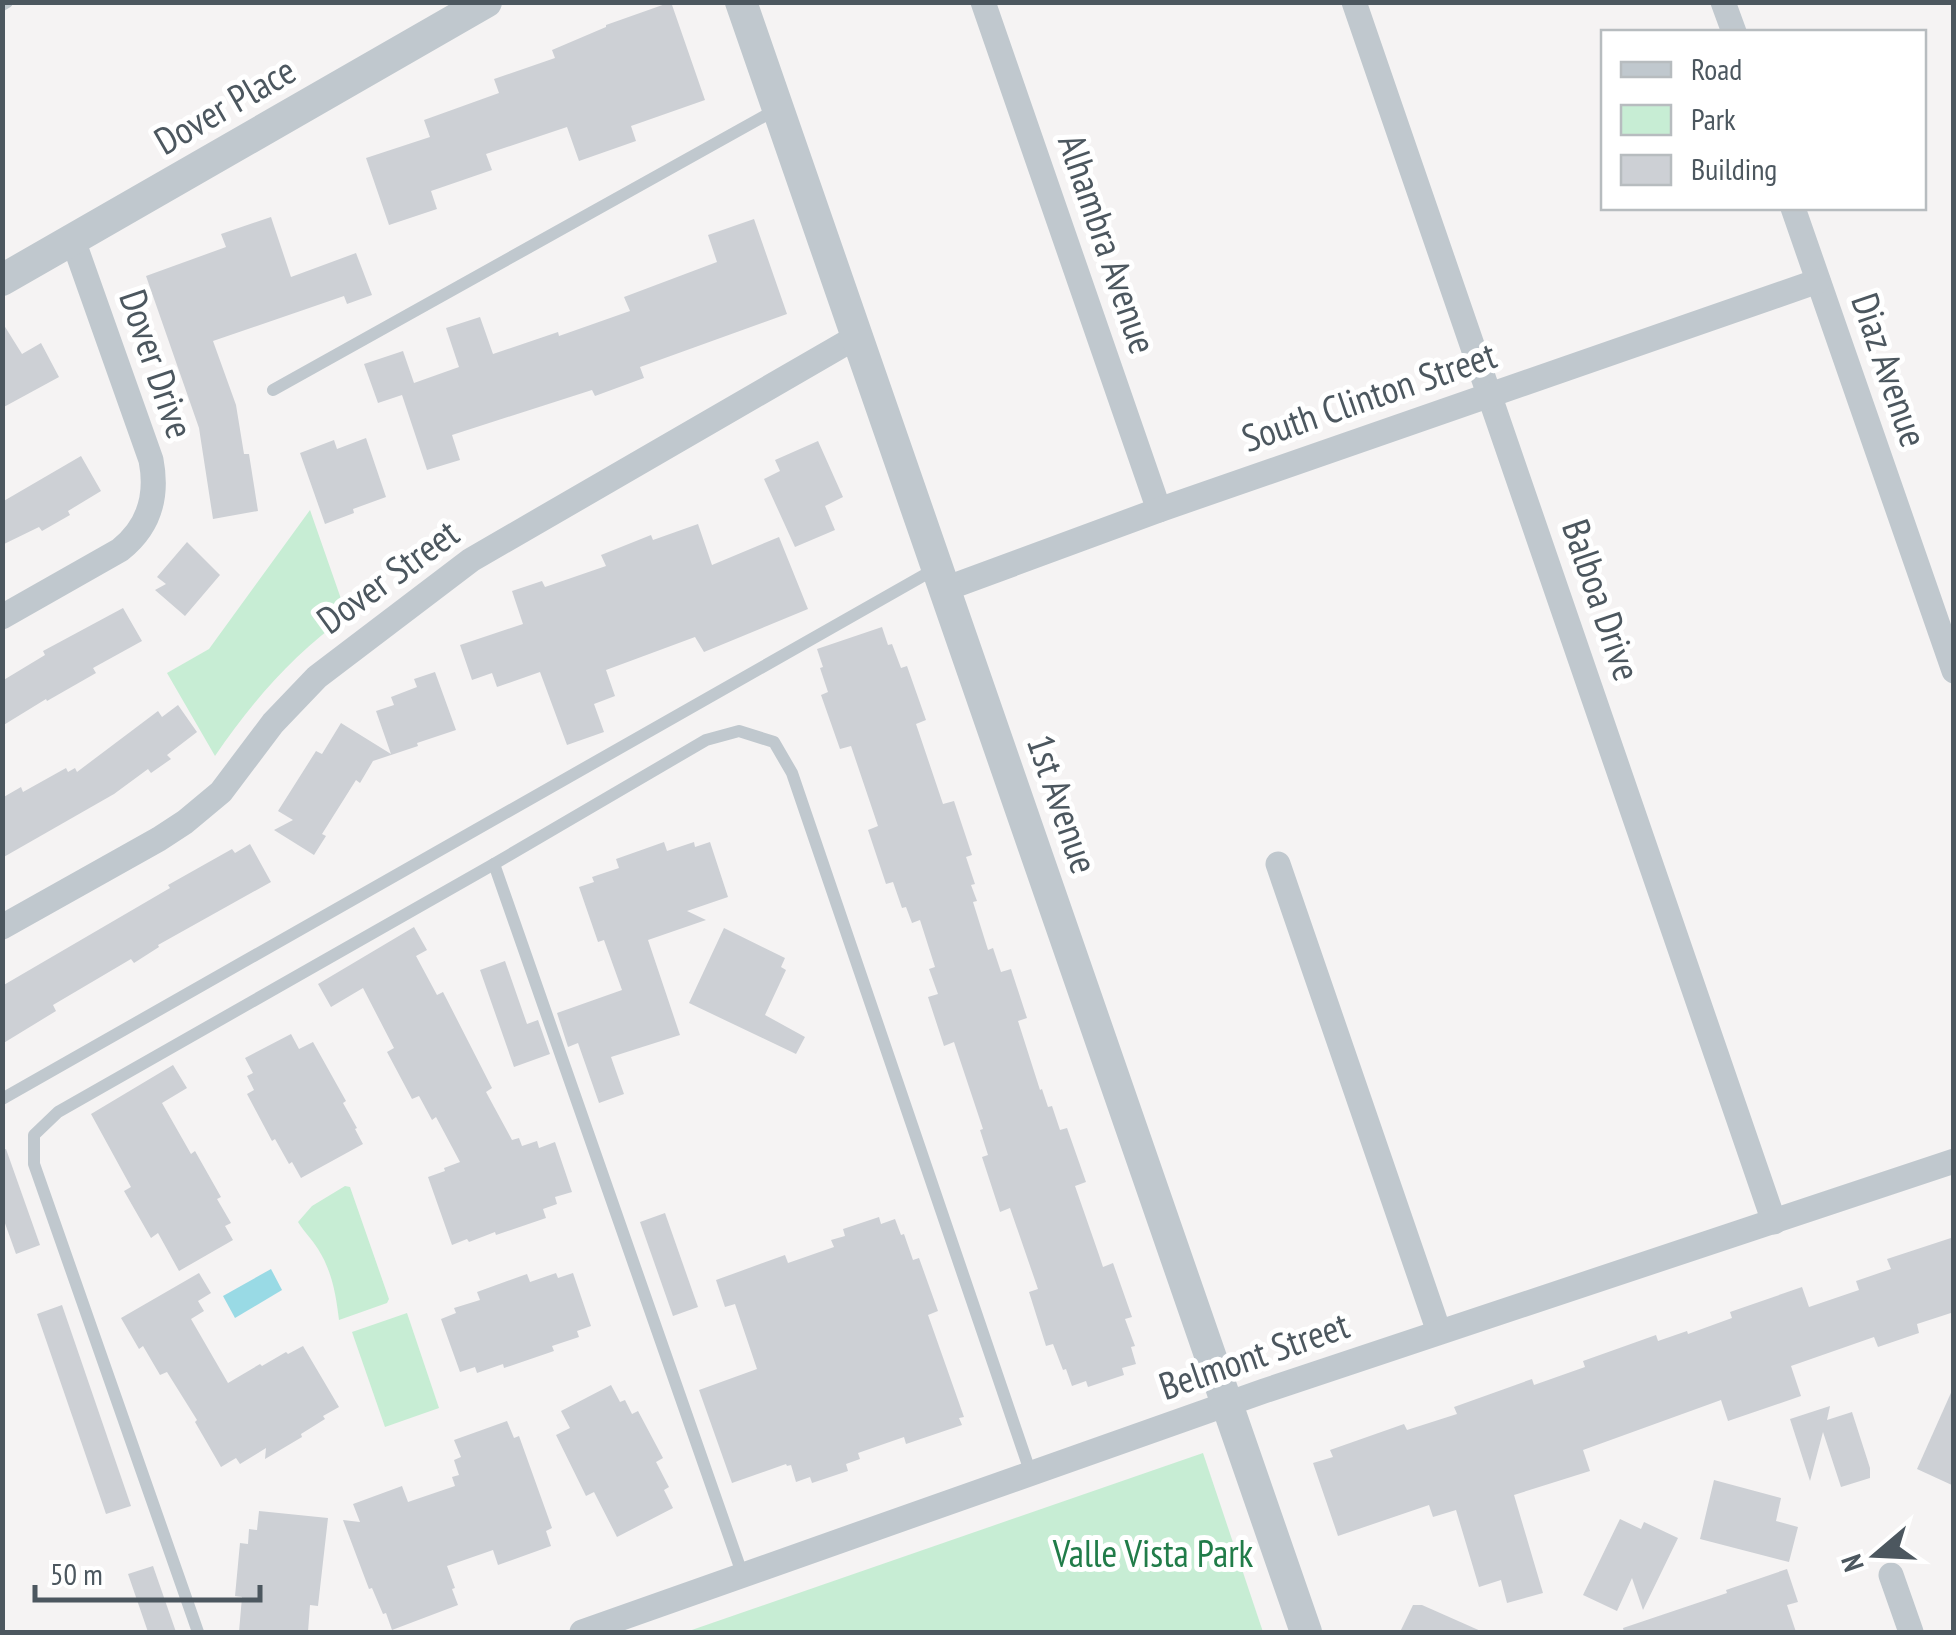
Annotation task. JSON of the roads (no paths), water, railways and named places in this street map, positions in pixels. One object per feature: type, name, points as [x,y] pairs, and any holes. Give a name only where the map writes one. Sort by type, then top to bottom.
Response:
[{"type":"street","name":"Dover Place","points":[[2,280],[486,2]]},
{"type":"street","name":"1st Avenue","points":[[741,2],[1306,1632]]},
{"type":"street","name":"Alhambra Avenue","points":[[983,2],[1159,510]]},
{"type":"street","name":"Balboa Drive","points":[[1354,2],[1774,1222]]},
{"type":"street","points":[[1723,2],[1733,30]]},
{"type":"street","name":"Diaz Avenue","points":[[1794,210],[1954,671]]},
{"type":"street","name":"Dover Drive","points":[[2,617],[130,542],[146,520],[154,493],[151,460],[73,240]]},
{"type":"street","name":"South Clinton Street","points":[[941,578],[1159,510],[1818,281]]},
{"type":"street","name":"Dover Street","points":[[2,927],[186,822],[220,792],[272,723],[318,676],[470,560],[858,336]]},
{"type":"street","points":[[1278,864],[1439,1332]]},
{"type":"street","name":"Belmont Street","points":[[582,1632],[1226,1405],[1954,1161]]},
{"type":"street","points":[[1891,1574],[1911,1632]]},
{"type":"lane","points":[[273,390],[778,108]]},
{"type":"lane","points":[[2,1099],[941,578]]},
{"type":"lane","points":[[198,1632],[34,1164],[34,1135],[58,1112],[706,740],[739,731],[774,742],[792,773],[1031,1474]]},
{"type":"lane","points":[[494,864],[742,1576]]},
{"type":"water","points":[[271,1269],[282,1290],[235,1318],[223,1296]]},
{"type":"park label","name":"Valle Vista Park","points":[[1153,1554]]}]
